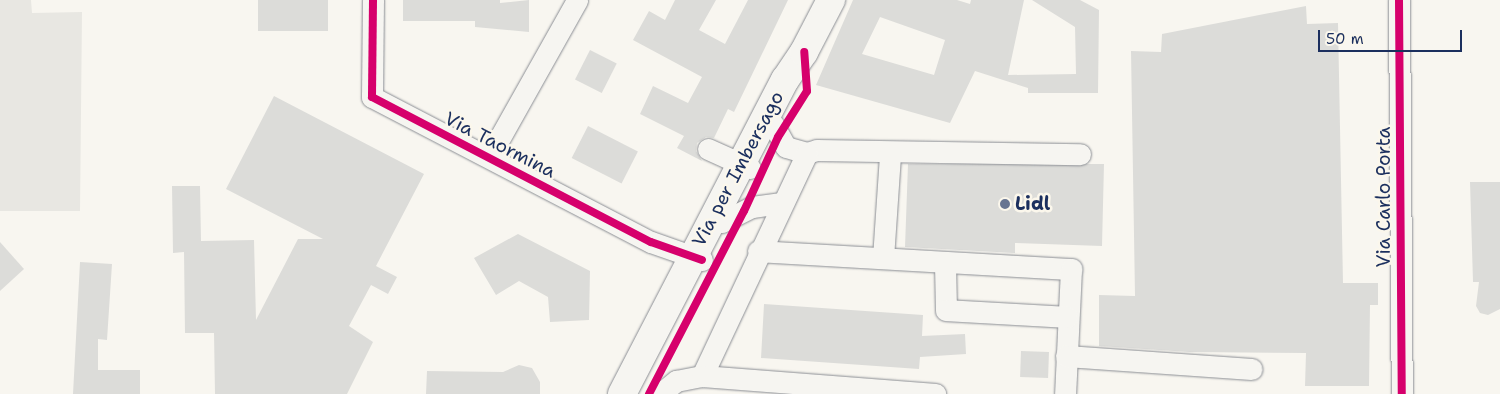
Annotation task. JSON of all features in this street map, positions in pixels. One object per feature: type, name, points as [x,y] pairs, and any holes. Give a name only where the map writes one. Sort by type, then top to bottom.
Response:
[{"type":"main road","name":"Via per Imbersago","points":[[632,394],[697,258],[745,166],[785,80],[804,52],[831,0]]},
{"type":"main road","name":"Via per Imbersago","points":[[622,394],[678,284],[722,222],[745,166],[773,124],[795,82],[804,52]]},
{"type":"street","name":"Via Taormina","points":[[373,0],[372,97],[651,242],[697,258]]},
{"type":"street","points":[[488,157],[577,0]]},
{"type":"street","name":"Via Carlo Porta","points":[[1399,0],[1402,394]]},
{"type":"street","points":[[773,124],[786,147],[807,153],[817,150],[890,154],[1080,154]]},
{"type":"street","points":[[708,150],[745,166]]},
{"type":"street","points":[[702,376],[758,251],[807,153]]},
{"type":"street","points":[[883,258],[890,154]]},
{"type":"street","points":[[722,222],[752,208],[782,203]]},
{"type":"street","name":"Via Taormina","points":[[651,242],[666,260],[678,284]]},
{"type":"street","points":[[758,251],[1071,269],[1067,317],[1065,394]]},
{"type":"street","points":[[945,262],[946,310],[1067,317]]},
{"type":"street","points":[[1066,356],[1252,369]]},
{"type":"street","points":[[660,394],[676,381],[702,376],[768,387],[935,394]]},
{"type":"shaded area","points":[[0,0],[31,0],[32,13],[82,12],[80,211],[0,211]]},
{"type":"building","points":[[258,0],[328,0],[328,31],[258,31]]},
{"type":"building","points":[[403,0],[500,0],[500,3],[529,0],[529,32],[475,27],[475,21],[403,21]]},
{"type":"building","points":[[675,0],[716,0],[699,30],[725,44],[748,0],[788,0],[734,112],[728,109],[714,138],[706,137],[697,143],[696,151],[702,161],[677,148],[684,136],[640,114],[653,86],[688,103],[702,77],[633,40],[649,11],[665,20]]},
{"type":"building","points":[[853,0],[957,0],[970,4],[971,0],[1024,0],[1008,75],[1076,74],[1075,27],[1032,0],[1080,0],[1099,10],[1098,93],[1028,93],[1028,88],[975,71],[950,123],[816,85]],"holes":[[[880,17],[945,40],[934,75],[862,54]]]},
{"type":"building","points":[[1306,6],[1307,24],[1338,23],[1343,283],[1378,283],[1378,305],[1370,305],[1369,386],[1305,386],[1306,353],[1189,352],[1099,346],[1099,295],[1135,296],[1131,51],[1161,52],[1162,34]]},
{"type":"building","points":[[590,50],[617,64],[602,93],[575,79]]},
{"type":"building","points":[[274,96],[424,174],[376,266],[397,277],[388,294],[371,285],[349,326],[373,342],[347,394],[215,394],[214,333],[185,333],[184,252],[173,253],[172,186],[200,186],[201,241],[254,240],[256,320],[298,239],[323,239],[226,189]]},
{"type":"building","points":[[588,126],[638,151],[622,183],[572,158]]},
{"type":"building","name":"Lidl","points":[[908,164],[1104,164],[1102,246],[1015,243],[1015,253],[905,247]]},
{"type":"building","points":[[1470,182],[1500,182],[1500,309],[1488,315],[1480,313],[1476,306],[1479,282],[1473,282]]},
{"type":"building","points":[[518,234],[590,271],[589,320],[550,322],[548,297],[519,281],[496,295],[474,258]]},
{"type":"building","points":[[0,242],[24,269],[0,291]]},
{"type":"building","points":[[80,262],[112,264],[107,340],[98,339],[98,370],[140,370],[140,394],[73,394]]},
{"type":"building","points":[[764,304],[923,315],[922,336],[965,334],[966,354],[920,357],[919,369],[761,358]]},
{"type":"building","points":[[1021,351],[1049,352],[1048,378],[1020,377]]},
{"type":"building","points":[[519,365],[532,368],[540,382],[540,394],[426,394],[427,371],[503,372]]},
{"type":"cycle path","points":[[373,0],[372,97],[651,242],[702,260]]},
{"type":"cycle path","points":[[1399,0],[1402,394]]},
{"type":"cycle path","points":[[649,394],[744,211],[778,137],[807,91],[804,52]]},
{"type":"place","name":"Lidl","points":[[1005,204]]}]
